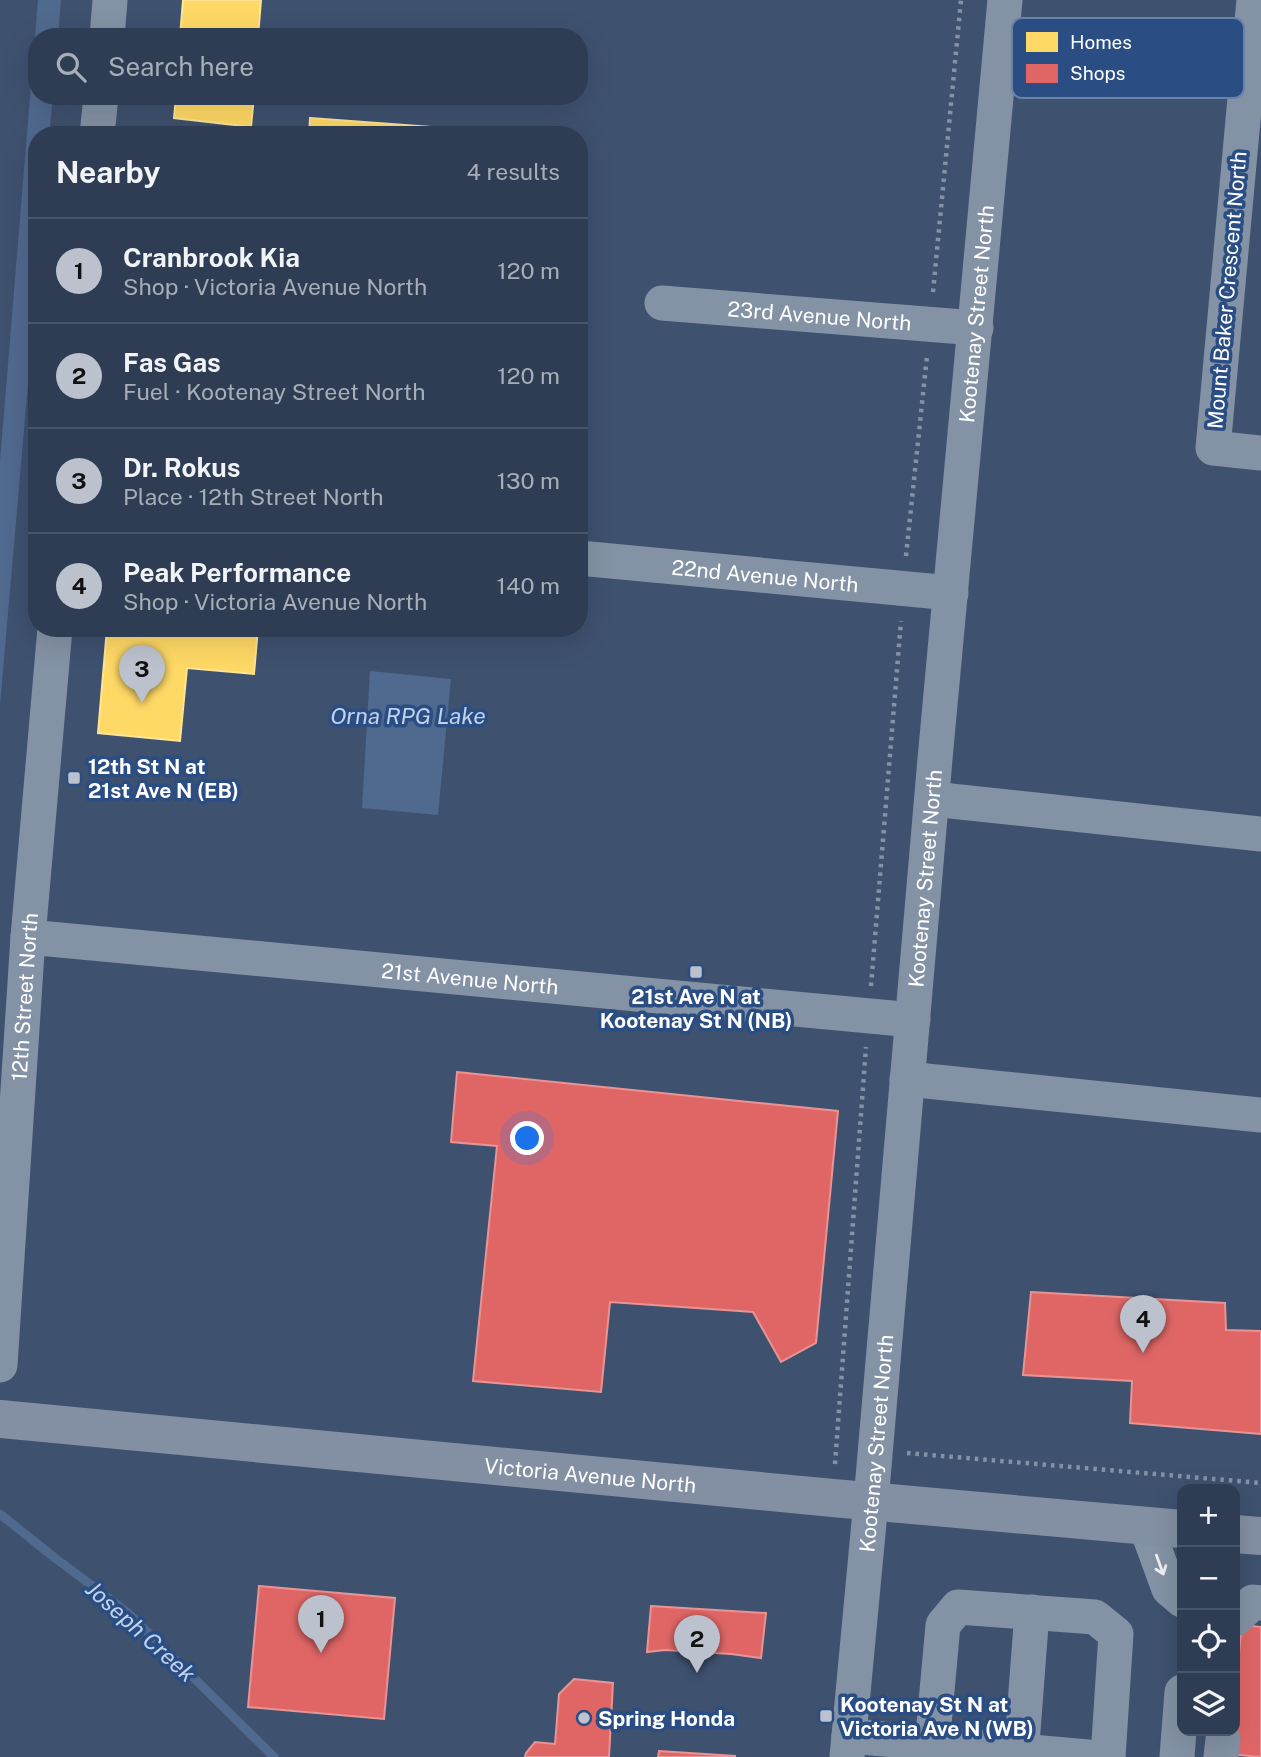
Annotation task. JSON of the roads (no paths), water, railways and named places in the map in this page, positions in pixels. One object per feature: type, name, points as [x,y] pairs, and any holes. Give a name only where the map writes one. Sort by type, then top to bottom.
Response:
[{"type":"main road","name":"Victoria Avenue North","points":[[0,1419],[1164,1528]]},
{"type":"street","points":[[108,28],[110,0]]},
{"type":"street","name":"Kootenay Street North","points":[[848,1746],[1005,0]]},
{"type":"street","name":"Mount Baker Crescent North","points":[[1254,0],[1213,448],[1261,453]]},
{"type":"street","points":[[98,126],[100,105]]},
{"type":"street","name":"23rd Avenue North","points":[[662,303],[976,328]]},
{"type":"street","name":"22nd Avenue North","points":[[588,559],[951,593]]},
{"type":"street","name":"12th Street North","points":[[0,1365],[29,937],[54,637]]},
{"type":"street","points":[[932,799],[1261,834]]},
{"type":"street","name":"21st Avenue North","points":[[29,937],[913,1020]]},
{"type":"street","points":[[907,1079],[1261,1115]]},
{"type":"street","points":[[1164,1528],[1169,1589],[1177,1596]]},
{"type":"street","points":[[1240,1614],[1253,1602],[1261,1603]]},
{"type":"street","points":[[932,1750],[943,1625],[958,1607],[1095,1617],[1116,1634],[1108,1757]]},
{"type":"street","points":[[1021,1754],[1032,1612]]},
{"type":"street","points":[[1177,1757],[1179,1736]]},
{"type":"street","points":[[848,1746],[1088,1757]]},
{"type":"water","points":[[38,0],[61,0],[59,28],[36,28]]},
{"type":"water","points":[[29,105],[52,105],[50,126],[28,126],[28,384],[0,705],[0,461]]},
{"type":"water","name":"Orna RPG Lake","points":[[370,671],[451,679],[438,815],[362,808]]},
{"type":"waterway","name":"Joseph Creek","points":[[0,1514],[127,1612],[274,1757]]},
{"type":"place","name":"Dr. Rokus","points":[[142,703]]},
{"type":"place","name":"12th St N at 21st Ave N (EB)","points":[[74,778]]},
{"type":"place","name":"21st Ave N at Kootenay St N (NB)","points":[[696,972]]},
{"type":"place","name":"Peak Performance","points":[[1143,1353]]},
{"type":"place","name":"Cranbrook Kia","points":[[321,1653]]},
{"type":"place","name":"Fas Gas","points":[[697,1673]]},
{"type":"place","name":"Kootenay St N at Victoria Ave N (WB)","points":[[826,1716]]},
{"type":"place","name":"Spring Honda","points":[[584,1718]]}]
